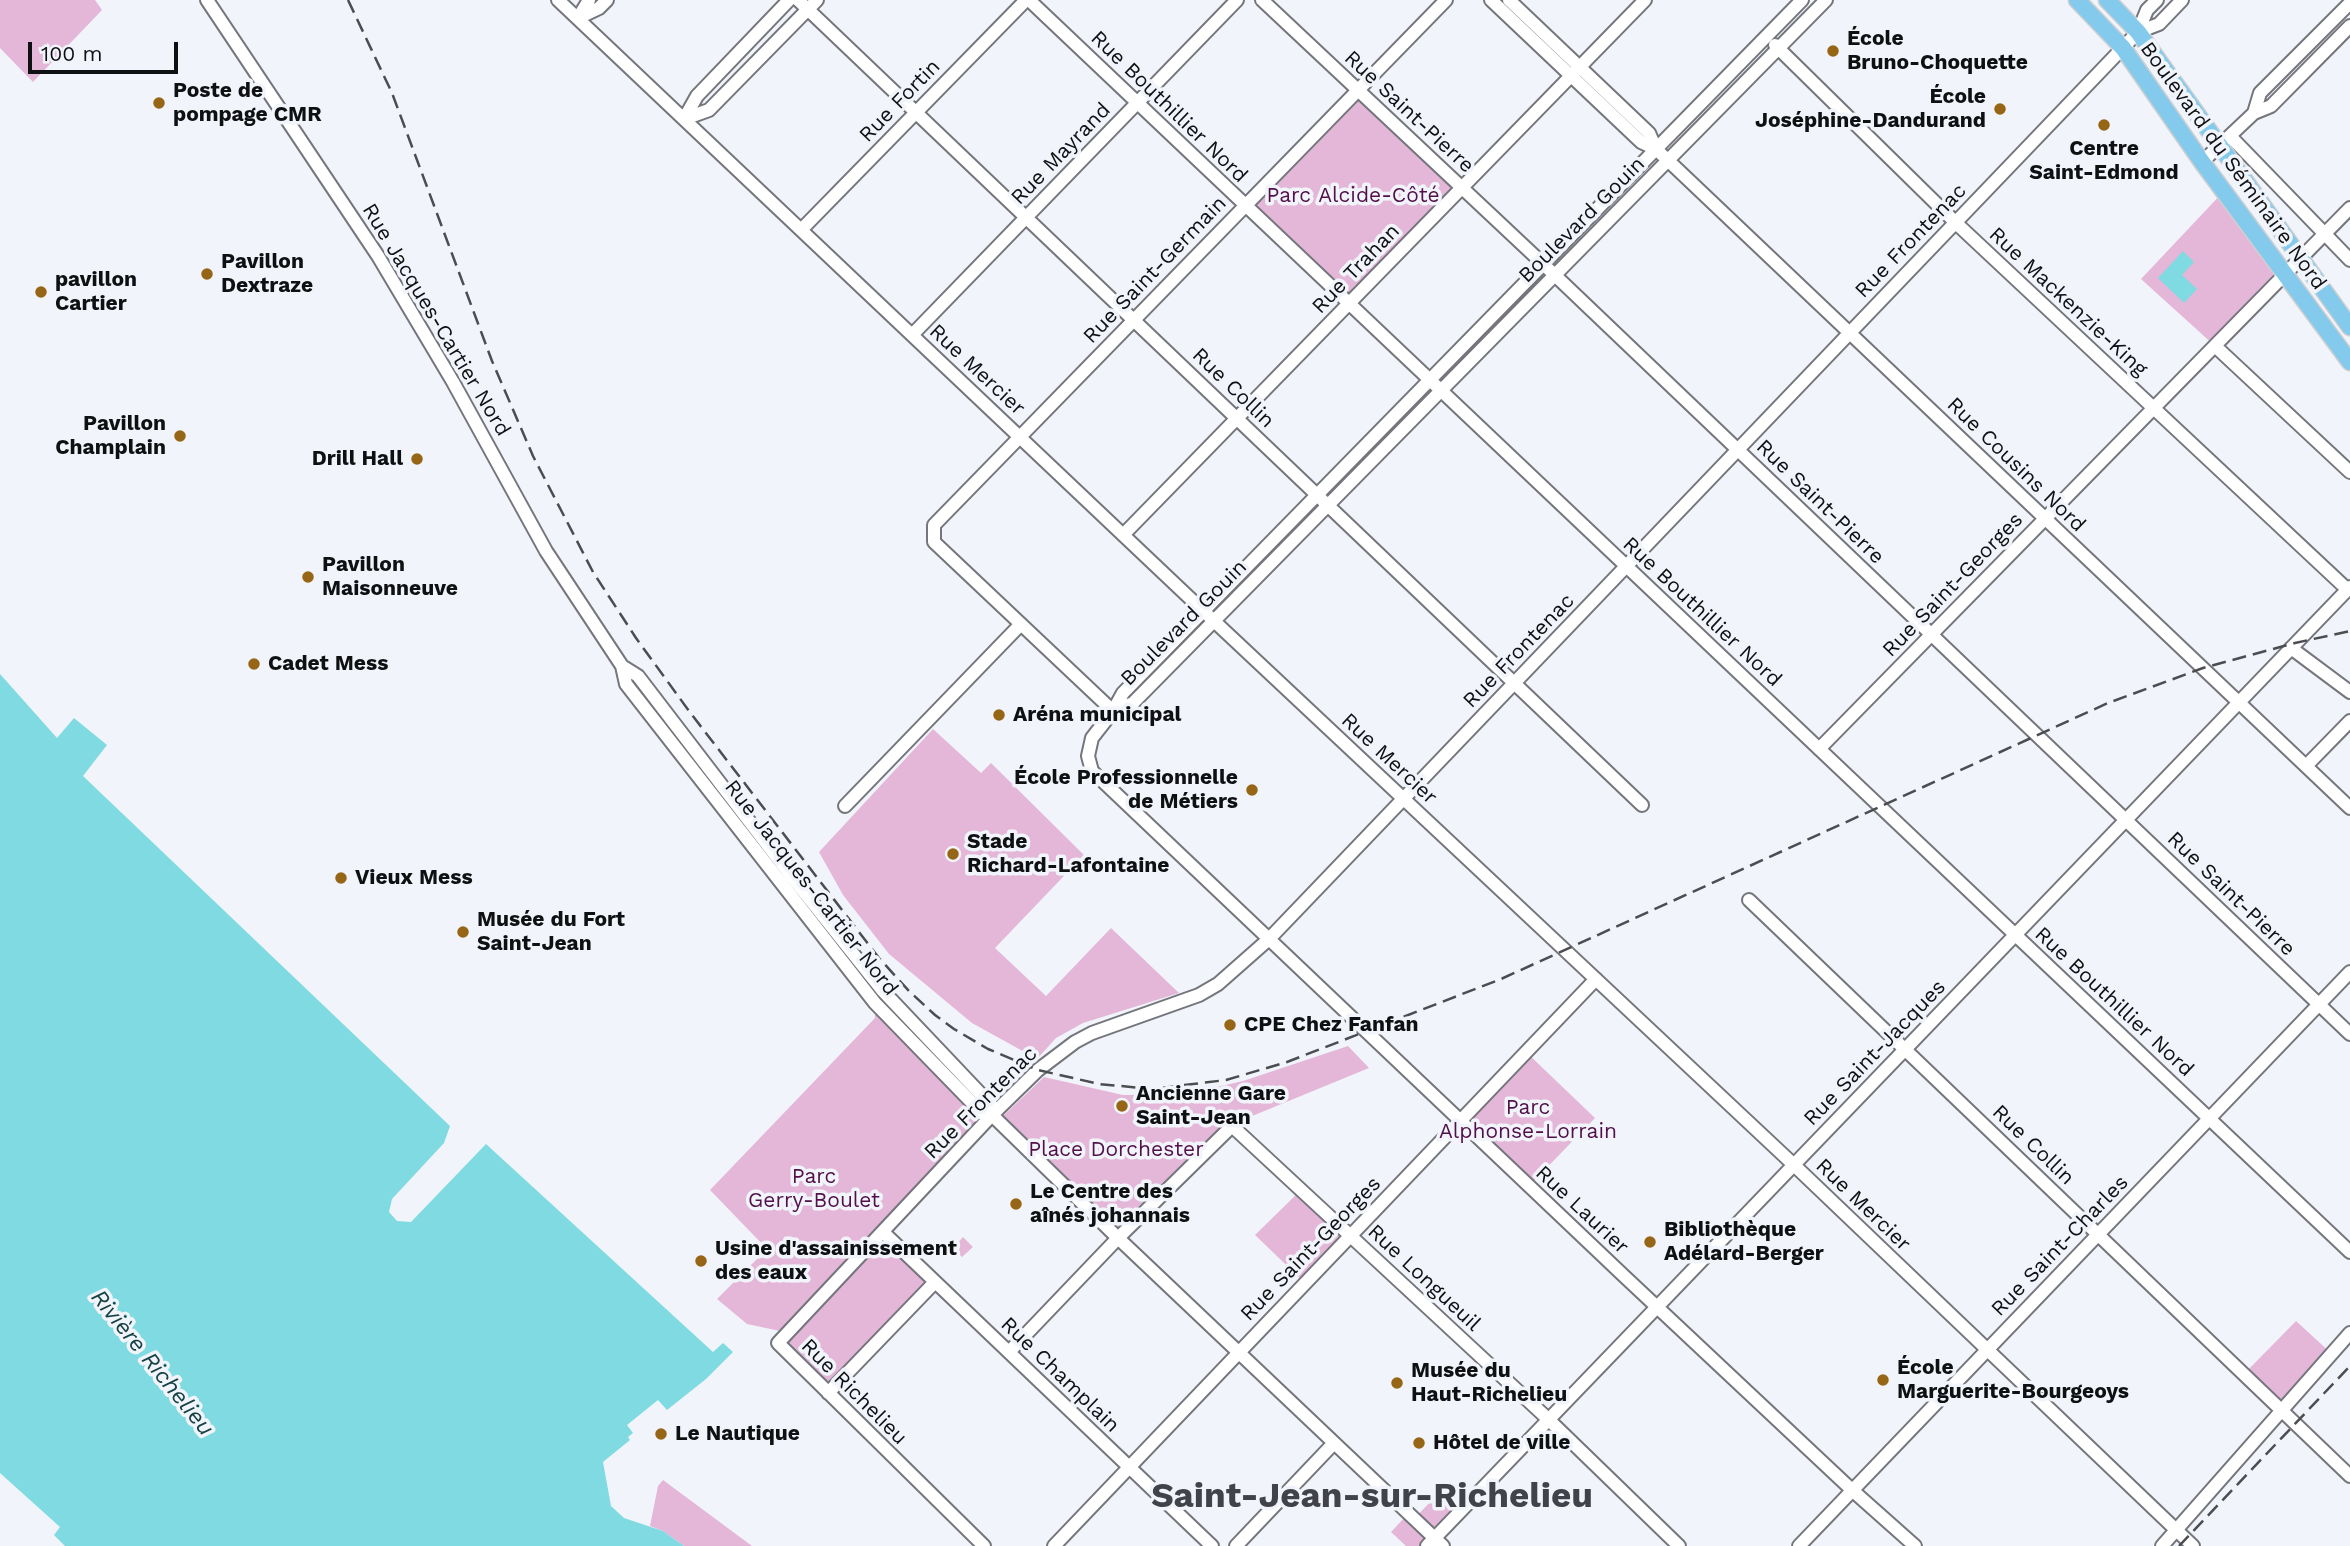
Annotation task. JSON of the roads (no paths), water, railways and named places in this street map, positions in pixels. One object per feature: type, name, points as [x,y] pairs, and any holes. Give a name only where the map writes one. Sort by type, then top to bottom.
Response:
[{"type":"main road","name":"Boulevard du Séminaire Nord","points":[[2077,0],[2123,48],[2202,162],[2350,362]]},
{"type":"main road","name":"Boulevard du Séminaire Nord","points":[[2108,0],[2138,32],[2224,141],[2301,259],[2350,327]]},
{"type":"street","name":"Rue Jacques-Cartier Nord","points":[[207,0],[378,256],[453,382],[546,551],[622,666],[638,677],[874,980],[992,1105],[992,1115],[1435,1543]]},
{"type":"street","name":"Rue Mercier","points":[[558,0],[1203,611],[1794,1165],[2193,1546]]},
{"type":"street","points":[[578,19],[589,0]]},
{"type":"street","points":[[578,19],[599,8],[607,0]]},
{"type":"street","points":[[684,119],[697,96],[789,0]]},
{"type":"street","name":"Rue Collin","points":[[797,0],[812,5],[916,113],[1642,805]]},
{"type":"street","name":"Rue Bouthillier Nord","points":[[1028,0],[2350,1252]]},
{"type":"street","name":"Rue Fortin","points":[[801,230],[1028,0]]},
{"type":"street","name":"Rue Mayrand","points":[[912,335],[1237,0]]},
{"type":"street","name":"Rue Saint-Pierre","points":[[1262,0],[1555,275],[2350,1034]]},
{"type":"street","name":"Rue Saint-Germain","points":[[1021,624],[934,542],[934,525],[1446,0]]},
{"type":"street","name":"Rue Cousins Nord","points":[[1491,0],[1649,132],[1656,149],[2350,808]]},
{"type":"street","name":"Rue Cousins Nord","points":[[1509,0],[1575,71]]},
{"type":"street","name":"Rue Trahan","points":[[1123,535],[1645,0]]},
{"type":"street","name":"Boulevard Gouin","points":[[1113,711],[1133,703],[1826,0]]},
{"type":"street","name":"Rue Frontenac","points":[[883,1232],[992,1115],[1038,1070],[1076,1042],[1199,995],[1218,984],[1269,939],[2123,48],[2138,32],[2147,10],[2157,0]]},
{"type":"street","name":"Rue Frontenac","points":[[2138,32],[2159,24],[2182,0]]},
{"type":"street","points":[[1798,1],[1811,16]]},
{"type":"street","name":"Boulevard Gouin","points":[[1113,711],[1123,693],[1766,37],[1798,1]]},
{"type":"street","points":[[2254,113],[2260,93],[2350,3]]},
{"type":"street","points":[[684,119],[709,110],[812,5]]},
{"type":"street","points":[[2202,162],[2254,113],[2271,106],[2350,26]]},
{"type":"street","points":[[2319,34],[2331,46]]},
{"type":"street","name":"Rue Mackenzie-King","points":[[1766,37],[1956,223],[2349,588]]},
{"type":"street","points":[[2224,141],[2350,260]]},
{"type":"street","name":"Rue Saint-Georges","points":[[1819,749],[2350,208]]},
{"type":"street","points":[[2215,346],[2350,472]]},
{"type":"street","name":"Rue Saint-Jacques","points":[[1435,1543],[1548,1419],[2349,588]]},
{"type":"street","points":[[845,806],[1021,624],[1113,711]]},
{"type":"street","points":[[2291,648],[2350,692]]},
{"type":"street","name":"Rue Laurier","points":[[1113,711],[1091,738],[1088,756],[1092,771],[1460,1121],[1915,1546]]},
{"type":"street","points":[[2305,766],[2350,721]]},
{"type":"street","name":"Rue Collin","points":[[1749,900],[2350,1476]]},
{"type":"street","name":"Rue Saint-Charles","points":[[1799,1546],[2350,972]]},
{"type":"street","name":"Rue Saint-Georges","points":[[1054,1546],[1596,979]]},
{"type":"street","name":"Rue Longueuil","points":[[1118,1238],[1232,1126],[1548,1419],[1679,1546]]},
{"type":"street","name":"Rue Champlain","points":[[883,1232],[1212,1546]]},
{"type":"street","name":"Rue Richelieu","points":[[883,1232],[778,1343],[984,1546]]},
{"type":"street","points":[[1009,1352],[1118,1238]]},
{"type":"street","points":[[828,1393],[935,1282]]},
{"type":"street","points":[[2162,1546],[2350,1333]]},
{"type":"street","points":[[1236,1546],[1334,1443]]},
{"type":"water","points":[[2183,251],[2194,262],[2182,275],[2197,289],[2184,303],[2158,278]]},
{"type":"water","name":"Rivière Richelieu","points":[[0,674],[57,738],[74,718],[107,745],[83,776],[450,1126],[444,1143],[392,1199],[389,1212],[397,1221],[411,1222],[486,1144],[713,1352],[723,1343],[733,1352],[706,1379],[667,1410],[658,1400],[627,1425],[633,1433],[628,1437],[630,1440],[603,1462],[611,1506],[624,1518],[663,1531],[684,1546],[65,1546],[54,1535],[60,1527],[0,1473]]},
{"type":"railway","points":[[348,0],[392,93],[492,361],[533,456],[593,572],[636,638],[689,711],[879,958],[909,991],[954,1029],[988,1049],[1038,1070],[1099,1084],[1152,1089],[1226,1080],[1287,1062],[1501,979],[2108,703],[2203,668],[2350,631]]},
{"type":"railway","points":[[2179,1546],[2350,1366]]},
{"type":"place","name":"École Bruno-Choquette","points":[[1833,51]]},
{"type":"place","name":"Poste de pompage CMR","points":[[159,103]]},
{"type":"place","name":"École Joséphine-Dandurand","points":[[2000,109]]},
{"type":"place","name":"Centre Saint-Edmond","points":[[2104,125]]},
{"type":"place","name":"Pavillon Dextraze","points":[[207,274]]},
{"type":"place","name":"pavillon Cartier","points":[[41,292]]},
{"type":"place","name":"Pavillon Champlain","points":[[180,436]]},
{"type":"place","name":"Drill Hall","points":[[417,459]]},
{"type":"place","name":"Pavillon Maisonneuve","points":[[308,577]]},
{"type":"place","name":"Cadet Mess","points":[[254,664]]},
{"type":"place","name":"Aréna municipal","points":[[999,715]]},
{"type":"place","name":"École Professionnelle de Métiers","points":[[1252,790]]},
{"type":"place","name":"Stade Richard-Lafontaine","points":[[953,854]]},
{"type":"place","name":"Vieux Mess","points":[[341,878]]},
{"type":"place","name":"Musée du Fort Saint-Jean","points":[[463,932]]},
{"type":"place","name":"CPE Chez Fanfan","points":[[1230,1025]]},
{"type":"place","name":"Ancienne Gare Saint-Jean","points":[[1122,1106]]},
{"type":"place","name":"Le Centre des aînés johannais","points":[[1016,1204]]},
{"type":"place","name":"Bibliothèque Adélard-Berger","points":[[1650,1242]]},
{"type":"place","name":"Usine d'assainissement des eaux","points":[[701,1261]]},
{"type":"place","name":"École Marguerite-Bourgeoys","points":[[1883,1380]]},
{"type":"place","name":"Musée du Haut-Richelieu","points":[[1397,1383]]},
{"type":"place","name":"Le Nautique","points":[[661,1434]]},
{"type":"place","name":"Hôtel de ville","points":[[1419,1443]]},
{"type":"district","name":"Saint-Jean-sur-Richelieu","points":[[1372,1497]]},
{"type":"park label","name":"Parc Alcide-Côté","points":[[1353,196]]},
{"type":"park label","name":"Parc Alphonse-Lorrain","points":[[1528,1120]]},
{"type":"park label","name":"Place Dorchester","points":[[1116,1150]]},
{"type":"park label","name":"Parc Gerry-Boulet","points":[[814,1189]]}]
